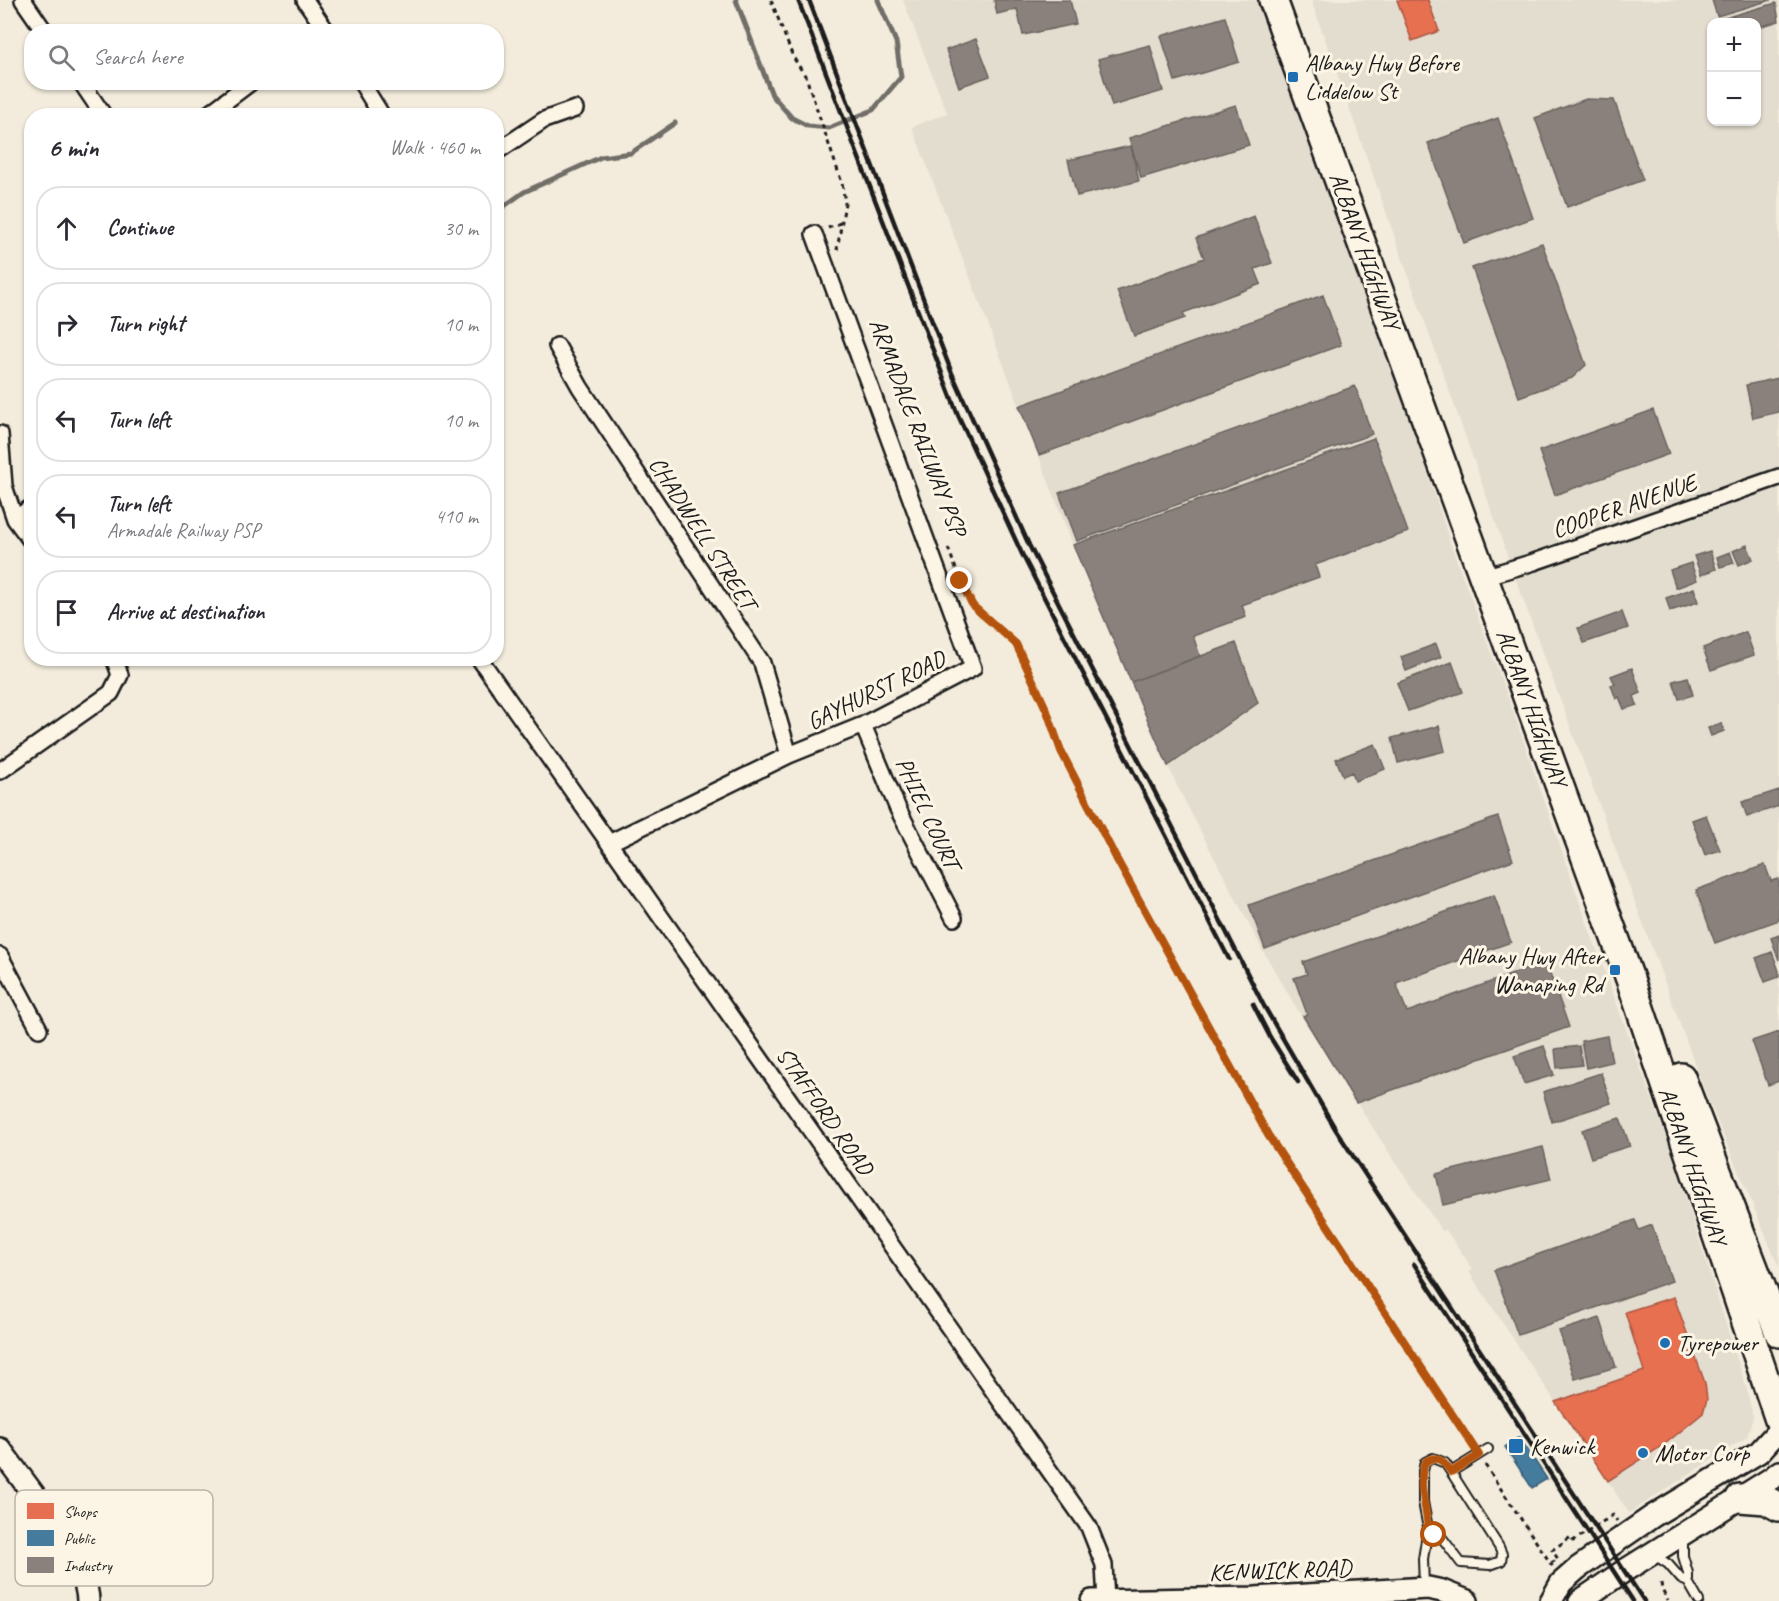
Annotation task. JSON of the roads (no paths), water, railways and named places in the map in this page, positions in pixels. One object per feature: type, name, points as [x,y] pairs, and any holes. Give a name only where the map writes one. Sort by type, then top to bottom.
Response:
[{"type":"highway","name":"ALBANY HIGHWAY","points":[[1273,0],[1492,574],[1640,974],[1779,1333]]},
{"type":"highway","name":"ALBANY HIGHWAY","points":[[1290,0],[1492,574],[1779,1420]]},
{"type":"highway","points":[[1713,1160],[1738,1191],[1779,1287]]},
{"type":"highway","points":[[1740,1498],[1766,1500],[1779,1507]]},
{"type":"main road","points":[[1551,1601],[1561,1582],[1578,1568],[1653,1516],[1759,1452],[1779,1430]]},
{"type":"main road","points":[[0,1449],[29,1490]]},
{"type":"main road","points":[[1580,1601],[1779,1472]]},
{"type":"main road","points":[[1653,1516],[1661,1524],[1691,1529]]},
{"type":"main road","points":[[1652,1553],[1653,1516]]},
{"type":"main road","points":[[85,1586],[88,1601]]},
{"type":"main road","name":"KENWICK ROAD","points":[[1092,1601],[1279,1597],[1424,1588],[1442,1591],[1467,1601]]},
{"type":"street","points":[[23,0],[40,24]]},
{"type":"street","points":[[305,0],[320,24]]},
{"type":"street","points":[[86,90],[99,108]]},
{"type":"street","points":[[217,108],[241,90]]},
{"type":"street","points":[[366,90],[377,108]]},
{"type":"street","points":[[504,147],[544,120],[574,109]]},
{"type":"street","name":"GAYHURST ROAD","points":[[609,843],[789,755],[863,725],[974,668],[814,234]]},
{"type":"street","name":"CHADWELL STREET","points":[[557,346],[580,387],[762,663],[789,755]]},
{"type":"street","points":[[0,434],[4,486],[15,519],[24,531]]},
{"type":"street","name":"COOPER AVENUE","points":[[1492,574],[1779,477]]},
{"type":"street","points":[[15,519],[24,513]]},
{"type":"street","points":[[0,771],[111,693],[120,675],[117,666]]},
{"type":"street","name":"STAFFORD ROAD","points":[[485,666],[1089,1527],[1104,1565],[1106,1601]]},
{"type":"street","name":"PHIEL COURT","points":[[863,725],[898,809],[954,918]]},
{"type":"street","points":[[0,956],[39,1029]]},
{"type":"lane","points":[[1451,1472],[1488,1449]]},
{"type":"lane","points":[[1424,1588],[1423,1559],[1428,1535],[1423,1502],[1424,1465],[1430,1459],[1438,1458],[1445,1463],[1500,1547],[1501,1561],[1490,1565],[1461,1563],[1443,1539],[1428,1535]]},
{"type":"lane","points":[[1691,1529],[1682,1544],[1688,1582],[1699,1601]]},
{"type":"lane","points":[[1652,1553],[1668,1564],[1681,1580],[1688,1582]]},
{"type":"waterway","points":[[736,0],[772,95],[792,118],[808,126],[829,128],[873,110],[901,77],[896,42],[878,0]]},
{"type":"waterway","points":[[504,206],[524,192],[601,157],[631,153],[675,123]]},
{"type":"railway","points":[[798,0],[958,415],[1022,554],[1229,959]]},
{"type":"railway","points":[[809,0],[951,371],[1029,545],[1264,1006],[1336,1130],[1644,1601]]},
{"type":"railway","points":[[1253,1004],[1298,1082]]},
{"type":"railway","points":[[1414,1264],[1633,1601]]},
{"type":"place","name":"Albany Hwy Before Liddelow St","points":[[1293,77]]},
{"type":"place","name":"Albany Hwy After Wanaping Rd","points":[[1615,970]]},
{"type":"place","name":"Tyrepower","points":[[1665,1343]]},
{"type":"place","name":"Kenwick","points":[[1516,1446]]},
{"type":"place","name":"Motor Corp","points":[[1643,1453]]}]
